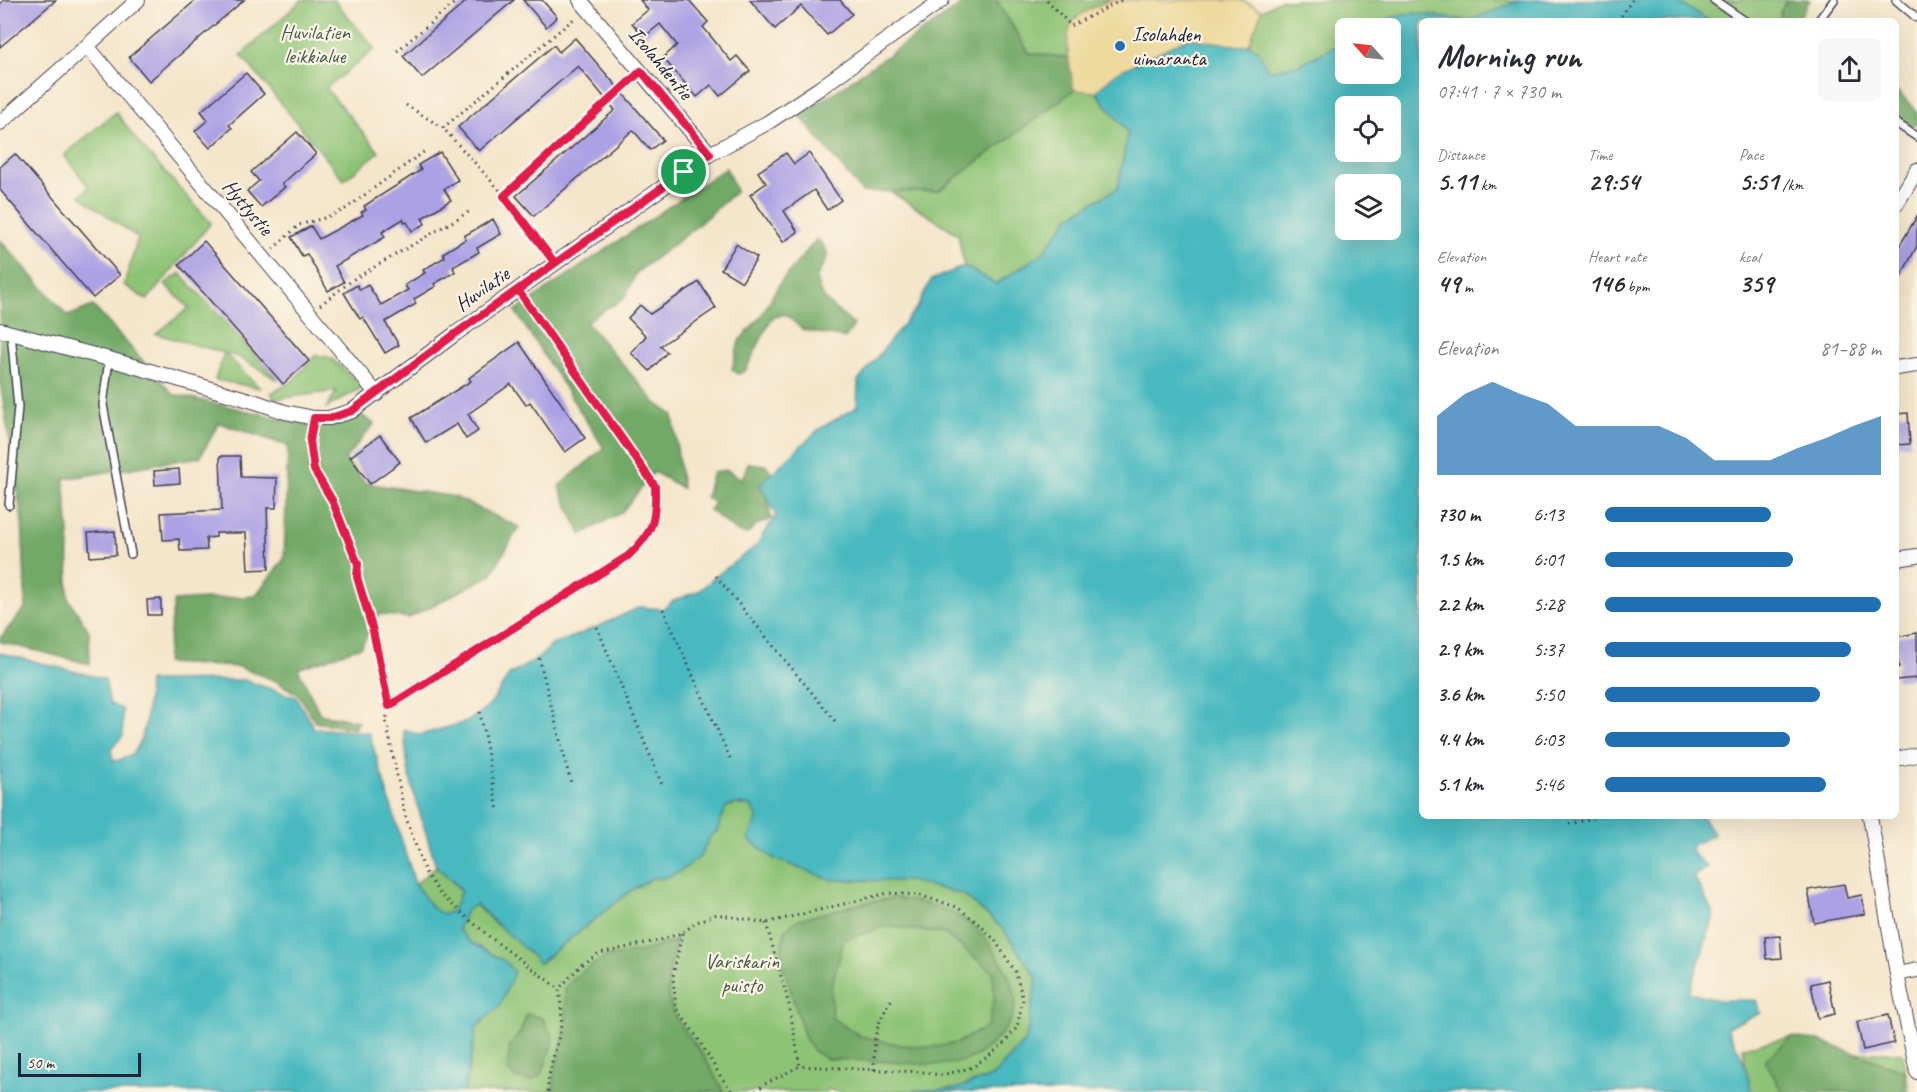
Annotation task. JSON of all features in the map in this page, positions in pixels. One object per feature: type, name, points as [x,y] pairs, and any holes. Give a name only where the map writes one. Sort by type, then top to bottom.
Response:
[{"type":"street","points":[[0,123],[138,0]]},
{"type":"street","name":"Huvilatie","points":[[5,332],[108,359],[285,412],[314,418],[330,418],[352,411],[455,334],[710,154],[767,123],[820,88],[942,0]]},
{"type":"street","name":"Isolahdentie","points":[[583,4],[710,154]]},
{"type":"street","name":"Hyttystie","points":[[87,46],[377,394]]},
{"type":"street","points":[[1899,200],[1917,170]]},
{"type":"street","points":[[1899,368],[1917,365]]},
{"type":"street","points":[[1899,559],[1917,556]]},
{"type":"street","points":[[1899,758],[1917,755]]},
{"type":"street","points":[[1871,819],[1897,974],[1917,1072]]},
{"type":"street","points":[[1897,974],[1917,970]]},
{"type":"lane","points":[[1714,0],[1741,18]]},
{"type":"lane","points":[[1820,18],[1834,0]]},
{"type":"lane","points":[[1896,0],[1917,18]]},
{"type":"lane","points":[[1899,125],[1917,137]]},
{"type":"lane","points":[[389,706],[628,556],[650,531],[656,512],[655,486],[518,290]]},
{"type":"lane","points":[[5,332],[18,406],[9,505]]},
{"type":"lane","points":[[108,359],[103,405],[130,554]]},
{"type":"path","points":[[398,51],[458,0]]},
{"type":"path","points":[[1047,0],[1071,26],[1122,0]]},
{"type":"path","points":[[1620,18],[1632,0]]},
{"type":"path","points":[[443,128],[583,4]]},
{"type":"path","points":[[504,196],[641,71]]},
{"type":"path","points":[[406,105],[443,128],[504,196],[555,263]]},
{"type":"path","points":[[263,258],[299,225],[344,210],[425,151]]},
{"type":"path","points":[[309,314],[354,279],[472,210]]},
{"type":"path","points":[[314,418],[310,441],[314,470],[332,500],[358,564],[357,577],[373,631],[389,706],[386,721],[405,815],[425,872],[440,894],[479,928],[559,989]]},
{"type":"path","points":[[716,576],[835,720]]},
{"type":"path","points":[[663,609],[730,758]]},
{"type":"path","points":[[597,627],[663,787]]},
{"type":"path","points":[[539,658],[571,783]]},
{"type":"path","points":[[480,712],[498,811]]},
{"type":"path","points":[[1569,824],[1589,819]]},
{"type":"path","points":[[548,1092],[547,1080],[561,1029],[559,989],[582,964],[599,953],[657,941],[682,933],[697,922],[717,914],[766,923],[888,893],[919,895],[957,907],[979,924],[994,939],[1015,971],[1023,999],[1017,1027],[1005,1043],[973,1067],[941,1075],[800,1066],[765,1084],[755,1092]]},
{"type":"path","points":[[766,923],[789,1005],[800,1066]]},
{"type":"path","points":[[682,933],[673,976],[676,1008],[732,1092]]},
{"type":"path","points":[[874,1070],[874,1040],[878,1023],[892,999]]},
{"type":"green space","name":"Huvilatien leikkialue","points":[[302,0],[334,0],[375,49],[326,88],[379,152],[344,180],[241,55]]},
{"type":"green space","points":[[968,0],[996,0],[1029,53],[1069,58],[1074,90],[938,191],[862,192],[800,116]]},
{"type":"green space","points":[[996,0],[1109,0],[1075,19],[1067,47],[1069,58],[1029,53]]},
{"type":"green space","points":[[1281,0],[1520,0],[1476,18],[1449,18],[1415,13],[1392,18],[1335,18],[1335,46],[1299,65],[1268,71],[1258,50],[1249,45],[1262,10]]},
{"type":"green space","points":[[1674,0],[1787,0],[1780,12],[1780,18],[1705,18]]},
{"type":"green space","points":[[1787,0],[1810,0],[1799,18],[1780,18],[1780,12]]},
{"type":"green space","points":[[1074,90],[1096,92],[1128,132],[1118,188],[1070,216],[1043,253],[996,284],[964,266],[958,234],[891,192],[938,191]]},
{"type":"green space","points":[[1899,93],[1917,111],[1917,125],[1912,127],[1899,118]]},
{"type":"green space","points":[[116,112],[137,141],[211,223],[147,300],[124,285],[138,238],[80,196],[89,187],[64,155]]},
{"type":"green space","points":[[726,168],[736,191],[691,231],[636,273],[624,299],[586,322],[656,403],[673,415],[682,488],[654,472],[622,512],[581,535],[559,486],[604,448],[515,311]]},
{"type":"green space","points":[[817,239],[827,253],[827,258],[817,278],[820,292],[854,325],[845,338],[803,330],[785,314],[772,318],[745,371],[738,374],[732,369],[739,341],[761,316],[780,283]]},
{"type":"green space","points":[[0,240],[68,316],[93,306],[173,394],[314,426],[359,413],[374,424],[345,459],[365,483],[455,497],[519,527],[491,575],[409,618],[379,614],[361,647],[298,669],[320,714],[358,721],[354,729],[315,722],[299,695],[276,681],[239,667],[166,663],[174,601],[255,596],[284,559],[288,446],[219,423],[200,457],[64,479],[69,533],[68,598],[89,631],[90,664],[0,642],[0,638],[26,607],[22,521],[0,381]]},
{"type":"green space","points":[[180,273],[278,380],[239,357],[156,334],[189,308],[165,284]]},
{"type":"green space","points":[[224,353],[260,388],[215,380]]},
{"type":"green space","points":[[316,355],[331,358],[363,387],[326,408],[337,391],[275,399],[271,393],[293,381]]},
{"type":"green space","points":[[748,463],[766,465],[772,473],[762,483],[771,519],[756,525],[747,534],[738,532],[709,510],[714,503],[706,497],[713,472],[727,470],[742,479]]},
{"type":"green space","name":"Variskarin puisto","points":[[736,804],[751,806],[758,818],[832,880],[909,880],[964,895],[1003,929],[1037,978],[1026,1040],[993,1076],[955,1089],[878,1092],[838,1092],[827,1089],[827,1092],[464,1092],[477,1026],[499,1007],[470,942],[432,908],[415,884],[436,866],[494,923],[523,945],[540,963],[630,891],[652,878],[664,878],[700,857],[709,838],[717,831],[726,806]]},
{"type":"green space","points":[[895,898],[935,906],[963,918],[986,940],[1008,974],[1015,997],[1015,1007],[1008,1025],[986,1049],[968,1059],[939,1064],[827,1059],[813,1051],[805,1038],[782,962],[782,943],[786,929],[799,919],[868,902]],"holes":[[[886,926],[945,934],[993,972],[994,999],[988,1026],[957,1043],[931,1047],[901,1045],[860,1036],[832,1018],[831,988],[844,940]]]},
{"type":"green space","points":[[676,941],[668,979],[669,999],[675,1017],[705,1058],[724,1092],[554,1092],[554,1071],[563,1041],[566,1019],[565,988],[580,973],[605,957],[643,951]]},
{"type":"green space","points":[[527,1014],[542,1018],[553,1036],[542,1073],[532,1081],[515,1078],[507,1069],[510,1045],[520,1033]]},
{"type":"green space","points":[[1792,1037],[1852,1053],[1903,1053],[1909,1092],[1748,1092],[1743,1047]]},
{"type":"green space","points":[[1792,1037],[1819,1041],[1905,1071],[1904,1092],[1782,1092],[1765,1060]]},
{"type":"sand","name":"Isolahden uimaranta","points":[[1109,0],[1241,0],[1262,10],[1249,45],[1116,73],[1096,92],[1074,90],[1068,53],[1071,25],[1082,14]]},
{"type":"water","points":[[1520,0],[1674,0],[1705,18],[1476,18]]},
{"type":"water","points":[[1415,13],[1449,18],[1419,18],[1419,819],[1704,819],[1714,835],[1692,845],[1691,852],[1707,867],[1694,876],[1714,916],[1689,993],[1720,1000],[1756,1000],[1761,1013],[1727,1027],[1744,1062],[1751,1092],[878,1092],[955,1089],[993,1076],[1026,1040],[1037,978],[1003,929],[964,895],[909,881],[832,880],[774,859],[748,839],[758,818],[751,806],[736,804],[726,807],[717,831],[709,838],[700,857],[679,872],[664,878],[652,878],[630,891],[539,963],[476,904],[466,911],[458,929],[470,942],[506,962],[514,972],[499,1007],[477,1026],[464,1092],[0,1092],[0,653],[105,679],[110,704],[122,709],[123,736],[111,748],[113,761],[131,755],[137,749],[146,720],[149,681],[244,680],[296,697],[314,728],[369,733],[415,884],[432,908],[443,914],[451,912],[461,889],[436,866],[408,769],[404,730],[420,735],[467,722],[490,705],[509,675],[539,658],[552,645],[640,607],[663,609],[673,601],[699,591],[756,546],[776,515],[760,484],[819,429],[857,407],[858,381],[918,306],[931,280],[964,266],[996,284],[1043,253],[1070,216],[1118,188],[1128,132],[1096,92],[1116,73],[1188,38],[1240,46],[1249,45],[1258,50],[1268,71],[1299,65],[1335,46],[1335,84],[1401,84],[1401,18],[1392,18]]},
{"type":"building","points":[[4,0],[56,0],[0,47],[0,4]]},
{"type":"building","points":[[196,0],[244,0],[149,81],[129,57]]},
{"type":"building","points":[[468,0],[514,0],[422,78],[403,56]]},
{"type":"building","points":[[523,0],[542,0],[557,17],[546,27]]},
{"type":"building","points":[[640,0],[689,0],[708,22],[703,27],[731,61],[737,56],[750,71],[720,96],[711,85],[697,97],[663,58],[677,45],[660,24],[644,37],[632,23],[648,10]]},
{"type":"building","points":[[750,0],[840,0],[852,14],[827,35],[801,6],[775,29]]},
{"type":"building","points":[[575,38],[663,140],[650,150],[633,130],[534,216],[516,196],[615,110],[578,66],[479,151],[458,127],[554,45],[559,52]]},
{"type":"building","points":[[246,73],[264,94],[229,125],[232,128],[210,148],[195,131],[208,120],[201,111]]},
{"type":"building","points":[[297,132],[316,154],[282,184],[285,187],[261,207],[247,191],[259,181],[251,172]]},
{"type":"building","points":[[440,152],[458,180],[444,189],[451,200],[422,218],[425,224],[412,231],[403,219],[382,232],[385,237],[335,266],[344,282],[328,291],[307,254],[302,256],[291,237],[311,226],[319,239],[363,215],[361,212],[366,210],[364,206],[421,170],[418,165]]},
{"type":"building","points":[[786,153],[794,164],[809,153],[841,200],[827,210],[814,190],[784,211],[798,232],[783,242],[750,195],[766,183],[758,172]]},
{"type":"building","points":[[15,154],[120,275],[93,298],[0,190],[0,167]]},
{"type":"building","points":[[1917,216],[1917,246],[1899,279],[1899,247]]},
{"type":"building","points":[[493,219],[501,234],[477,248],[479,252],[453,267],[455,272],[414,299],[416,304],[385,322],[399,345],[385,353],[363,317],[360,319],[344,293],[357,285],[360,290],[368,285],[381,305],[408,290],[405,285],[425,273],[423,270],[445,257],[443,253],[466,239],[464,236]]},
{"type":"building","points":[[204,241],[309,361],[283,384],[179,265]]},
{"type":"building","points":[[736,244],[757,258],[742,282],[721,269]]},
{"type":"building","points":[[699,282],[716,308],[660,346],[667,352],[650,371],[631,353],[646,336],[628,318],[640,305],[650,314]]},
{"type":"building","points":[[519,342],[585,438],[565,452],[530,402],[526,405],[511,384],[468,414],[478,431],[466,439],[457,424],[426,443],[411,418],[471,381],[469,378]]},
{"type":"building","points":[[1908,413],[1910,444],[1899,445],[1899,414]]},
{"type":"building","points":[[380,435],[400,462],[370,484],[350,457]]},
{"type":"building","points":[[220,456],[240,456],[241,477],[277,478],[276,508],[267,508],[269,569],[248,570],[246,533],[216,533],[216,537],[206,538],[207,550],[180,551],[179,539],[163,540],[161,513],[222,510]]},
{"type":"building","points":[[179,469],[180,483],[155,485],[154,471]]},
{"type":"building","points":[[115,531],[116,555],[90,557],[88,533]]},
{"type":"building","points":[[161,599],[161,615],[148,615],[147,600]]},
{"type":"building","points":[[1917,633],[1917,678],[1899,680],[1899,636]]},
{"type":"building","points":[[1844,884],[1847,898],[1862,895],[1865,914],[1814,923],[1808,890]]},
{"type":"building","points":[[1780,936],[1782,958],[1767,959],[1765,937]]},
{"type":"building","points":[[1828,980],[1835,1014],[1818,1018],[1811,984]]},
{"type":"building","points":[[1888,1015],[1894,1043],[1863,1050],[1857,1022]]},
{"type":"place","name":"Isolahden uimaranta","points":[[1120,46]]},
{"type":"route","points":[[684,172],[518,290],[455,334],[352,411],[330,418],[314,418],[310,441],[314,470],[332,500],[358,564],[357,577],[373,631],[389,706],[628,556],[650,531],[656,512],[655,486],[518,290],[555,263],[504,196],[641,71],[710,154],[684,172]]}]
